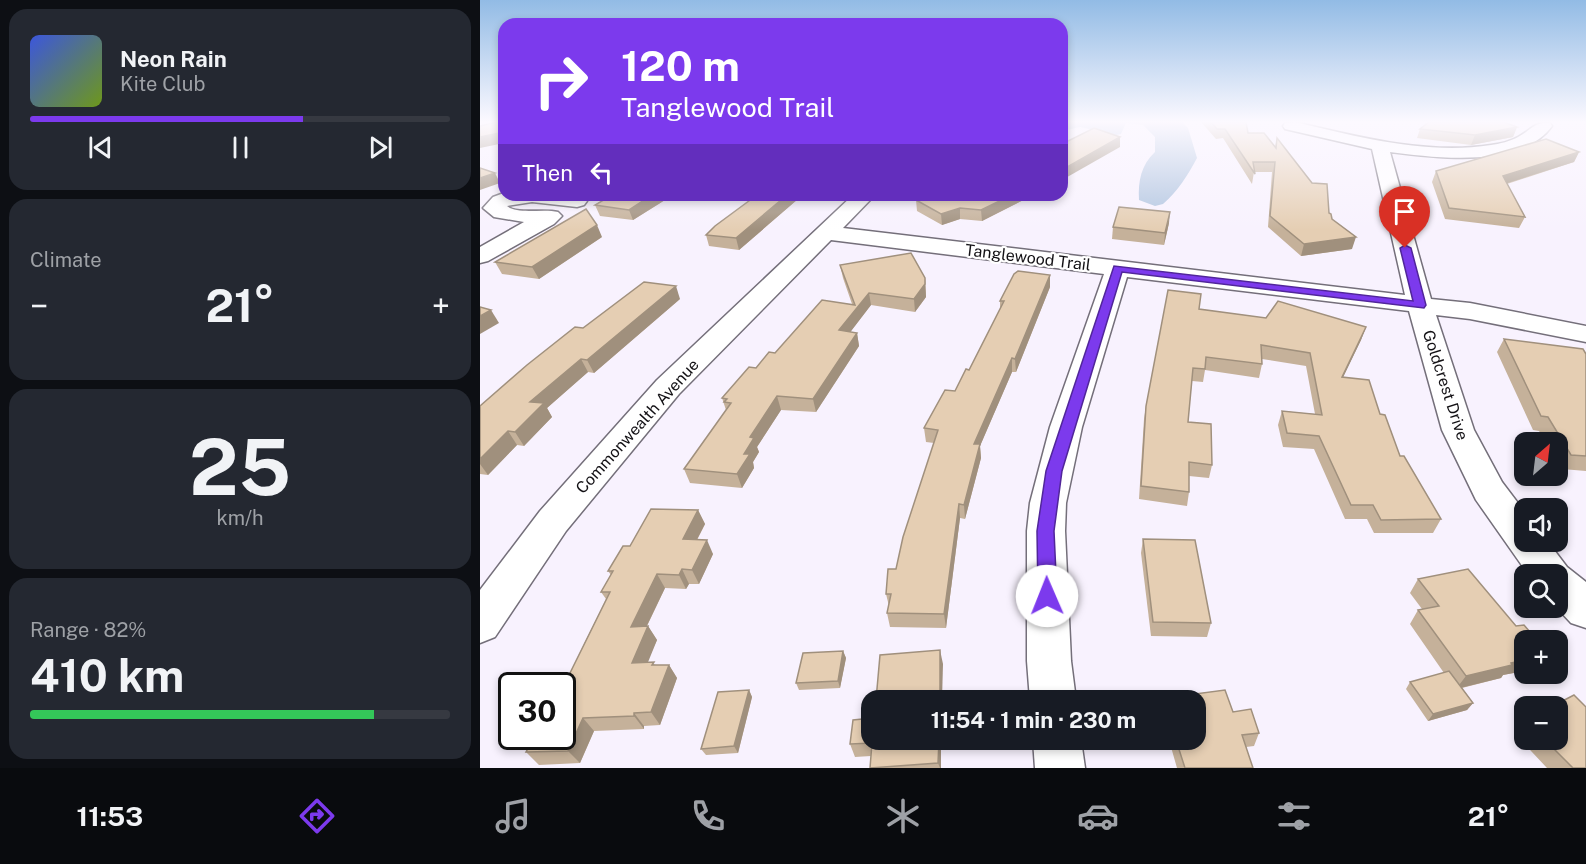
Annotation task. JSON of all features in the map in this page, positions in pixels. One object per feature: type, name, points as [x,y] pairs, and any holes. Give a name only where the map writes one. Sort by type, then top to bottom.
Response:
[{"type":"street","name":"Goldcrest Drive","points":[[1383,158],[1420,305],[1458,430],[1489,491],[1514,525]]},
{"type":"street","points":[[500,201],[492,208],[501,213],[546,219]]},
{"type":"street","points":[[480,256],[577,201]]},
{"type":"street","name":"Commonwealth Avenue","points":[[480,624],[553,521],[638,420],[668,387],[859,201]]},
{"type":"street","name":"Tanglewood Trail","points":[[826,233],[1481,313],[1586,334]]},
{"type":"street","points":[[1052,690],[1049,662],[1046,531],[1048,503],[1066,428],[1118,268]]},
{"type":"street","name":"Goldcrest Drive","points":[[1534,552],[1543,564]]},
{"type":"street","points":[[1568,591],[1586,610]]},
{"type":"street","points":[[1058,750],[1060,768]]},
{"type":"water","points":[[1149,158],[1197,158],[1173,194],[1163,204],[1155,206],[1139,200],[1141,174]]},
{"type":"building","points":[[1068,158],[1083,158],[1068,167]]},
{"type":"building","points":[[1244,158],[1292,158],[1312,183],[1327,184],[1329,213],[1332,219],[1356,237],[1304,244],[1270,216],[1275,162],[1253,162],[1255,174]]},
{"type":"building","points":[[1481,158],[1561,158],[1503,176],[1525,217],[1449,208],[1436,171]]},
{"type":"building","points":[[480,168],[495,173],[480,178]]},
{"type":"building","points":[[602,201],[643,201],[629,210],[595,205]]},
{"type":"building","points":[[749,201],[780,201],[736,238],[706,235]]},
{"type":"building","points":[[918,201],[1000,201],[981,210],[960,208],[941,214]]},
{"type":"building","points":[[1119,207],[1170,212],[1165,233],[1113,227]]},
{"type":"building","points":[[586,209],[597,225],[532,267],[495,262]]},
{"type":"building","points":[[911,253],[925,278],[925,284],[914,299],[869,293],[839,330],[857,333],[813,399],[777,396],[750,437],[754,438],[744,454],[750,454],[737,474],[684,469],[731,403],[724,402],[727,399],[722,398],[749,367],[756,368],[769,352],[775,353],[822,300],[855,305],[840,265]]},
{"type":"building","points":[[1018,271],[1050,275],[1015,359],[1012,358],[974,444],[980,444],[964,505],[959,504],[944,614],[887,613],[891,594],[886,594],[888,569],[896,569],[903,537],[938,430],[924,428],[945,390],[955,391],[966,369],[969,370],[1004,301],[1000,301],[1014,274]]},
{"type":"building","points":[[644,282],[676,286],[587,360],[581,359],[530,402],[544,403],[515,432],[508,431],[480,459],[480,406],[575,327],[583,328]]},
{"type":"building","points":[[1168,290],[1201,294],[1199,309],[1266,318],[1278,301],[1366,327],[1342,377],[1369,380],[1380,414],[1385,415],[1400,456],[1404,456],[1441,519],[1381,520],[1373,505],[1351,505],[1319,436],[1287,433],[1282,411],[1322,415],[1310,353],[1261,345],[1262,364],[1206,357],[1205,369],[1193,368],[1188,422],[1211,424],[1212,465],[1189,462],[1189,492],[1141,486],[1146,406]]},
{"type":"building","points":[[480,307],[491,310],[480,316]]},
{"type":"building","points":[[1504,339],[1583,349],[1586,354],[1586,456],[1571,455],[1568,450],[1568,432],[1557,432],[1548,417],[1541,416]]},
{"type":"building","points":[[651,509],[698,510],[683,539],[707,540],[692,570],[682,569],[679,575],[657,574],[631,627],[648,626],[632,663],[654,662],[652,665],[669,665],[651,712],[634,713],[634,716],[583,718],[576,733],[576,672],[570,672],[610,592],[601,592],[613,571],[608,571],[623,546],[630,546]]},
{"type":"building","points":[[1143,539],[1195,540],[1211,623],[1153,622]]},
{"type":"building","points":[[1468,569],[1516,626],[1524,625],[1528,630],[1514,630],[1514,662],[1511,663],[1512,665],[1466,676],[1418,610],[1439,606],[1418,579]]},
{"type":"building","points":[[940,650],[940,690],[877,690],[880,655]]},
{"type":"building","points":[[843,651],[838,681],[796,683],[803,653]]},
{"type":"building","points":[[1449,671],[1473,703],[1433,714],[1410,682]]},
{"type":"building","points":[[749,690],[734,746],[701,749],[718,692]]},
{"type":"building","points":[[1225,690],[1233,712],[1251,709],[1259,733],[1242,735],[1253,768],[1185,768],[1179,750],[1206,750],[1206,692]]},
{"type":"building","points":[[1574,695],[1586,707],[1586,768],[1573,768],[1555,750],[1568,750],[1568,698]]},
{"type":"building","points":[[861,719],[861,744],[850,744],[853,720]]},
{"type":"building","points":[[527,750],[568,750],[568,751],[526,752]]},
{"type":"building","points":[[871,750],[939,750],[938,763],[870,768]]},
{"type":"route","points":[[1047,596],[1046,531],[1054,471],[1118,268],[1420,305],[1405,248]]}]
